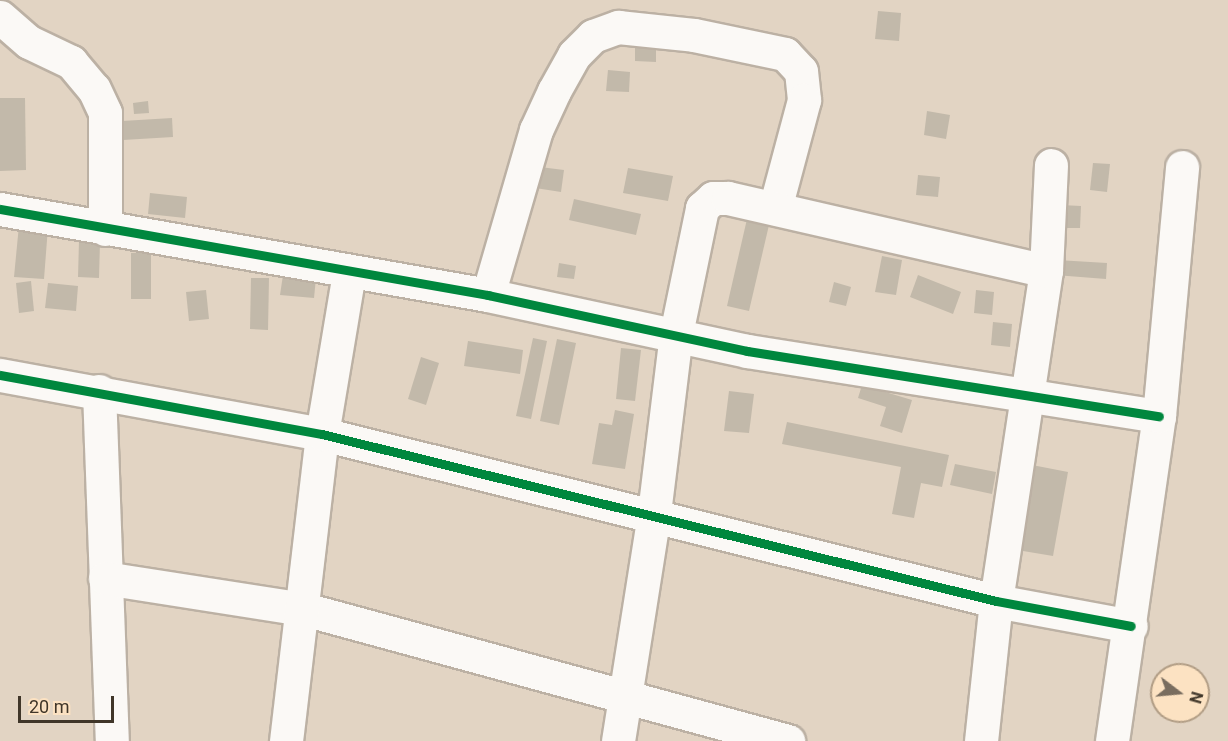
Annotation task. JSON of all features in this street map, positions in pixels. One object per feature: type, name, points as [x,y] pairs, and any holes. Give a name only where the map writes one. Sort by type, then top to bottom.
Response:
[{"type":"street","points":[[0,17],[29,42],[71,63],[94,89],[105,113],[105,229]]},
{"type":"street","points":[[488,295],[536,130],[554,91],[574,55],[593,36],[618,27],[694,35],[784,54],[801,71],[804,100],[775,208]]},
{"type":"street","points":[[981,741],[996,601],[1046,271],[1051,165]]},
{"type":"street","points":[[1112,741],[1131,626],[1159,416],[1182,167]]},
{"type":"street","points":[[618,741],[654,513],[676,333],[702,208],[713,198],[720,198],[775,208],[1046,271]]},
{"type":"street","points":[[0,209],[488,295],[676,333],[747,351],[1159,416]]},
{"type":"street","points":[[286,741],[304,609],[322,434],[349,272]]},
{"type":"street","points":[[0,375],[322,434],[654,513],[996,601],[1131,626]]},
{"type":"street","points":[[99,392],[112,741]]},
{"type":"street","points":[[105,578],[304,609],[788,741]]},
{"type":"building","points":[[878,11],[901,13],[899,41],[875,39]]},
{"type":"building","points":[[635,37],[656,37],[656,62],[635,61]]},
{"type":"building","points":[[608,70],[630,72],[629,92],[606,91]]},
{"type":"building","points":[[0,98],[25,98],[26,170],[0,171]]},
{"type":"building","points":[[148,101],[149,113],[134,114],[133,103]]},
{"type":"building","points":[[927,111],[950,115],[946,139],[924,135]]},
{"type":"building","points":[[172,118],[173,137],[123,140],[122,121]]},
{"type":"building","points":[[1093,163],[1110,164],[1107,192],[1090,190]]},
{"type":"building","points":[[532,166],[564,170],[561,192],[529,187]]},
{"type":"building","points":[[628,168],[673,176],[668,201],[623,193]]},
{"type":"building","points":[[918,175],[940,177],[938,197],[916,195]]},
{"type":"building","points":[[150,193],[187,197],[185,218],[148,214]]},
{"type":"building","points":[[574,199],[641,214],[636,235],[569,220]]},
{"type":"building","points":[[1061,205],[1081,206],[1080,228],[1060,228]]},
{"type":"building","points":[[747,219],[769,225],[749,311],[727,306]]},
{"type":"building","points":[[19,225],[48,227],[44,279],[14,277]]},
{"type":"building","points":[[79,241],[100,242],[99,278],[78,277]]},
{"type":"building","points":[[151,252],[151,299],[131,299],[131,253]]},
{"type":"building","points":[[882,256],[902,260],[896,295],[875,292]]},
{"type":"building","points":[[1057,260],[1107,263],[1106,279],[1055,275]]},
{"type":"building","points":[[559,263],[576,266],[574,279],[557,277]]},
{"type":"building","points":[[283,275],[316,278],[314,298],[280,295]]},
{"type":"building","points":[[918,275],[961,292],[953,314],[910,297]]},
{"type":"building","points":[[251,278],[269,278],[268,330],[250,329]]},
{"type":"building","points":[[31,281],[34,311],[19,313],[16,283]]},
{"type":"building","points":[[834,282],[851,287],[846,306],[829,302]]},
{"type":"building","points":[[48,283],[78,286],[76,311],[45,308]]},
{"type":"building","points":[[206,290],[209,319],[189,321],[186,292]]},
{"type":"building","points":[[976,290],[994,292],[992,315],[974,313]]},
{"type":"building","points":[[993,322],[1012,324],[1010,347],[991,345]]},
{"type":"building","points":[[533,338],[547,341],[531,419],[516,416]]},
{"type":"building","points":[[557,339],[576,343],[559,425],[540,421]]},
{"type":"building","points":[[468,341],[523,350],[520,374],[464,366]]},
{"type":"building","points":[[621,348],[641,350],[635,401],[616,399]]},
{"type":"building","points":[[421,357],[439,363],[426,405],[408,399]]},
{"type":"building","points":[[862,385],[912,400],[902,433],[880,426],[886,407],[858,398]]},
{"type":"building","points":[[729,391],[754,394],[749,433],[724,431]]},
{"type":"building","points":[[615,410],[634,414],[625,469],[592,464],[599,423],[612,425]]},
{"type":"building","points":[[787,422],[949,455],[942,487],[921,483],[914,518],[892,514],[901,467],[782,444]]},
{"type":"building","points":[[955,464],[996,472],[992,494],[950,485]]},
{"type":"building","points":[[1032,465],[1068,472],[1053,556],[1017,550]]},
{"type":"cycle path","points":[[0,209],[488,295],[747,351],[1159,416]]},
{"type":"cycle path","points":[[0,375],[322,434],[996,601],[1131,626]]}]
